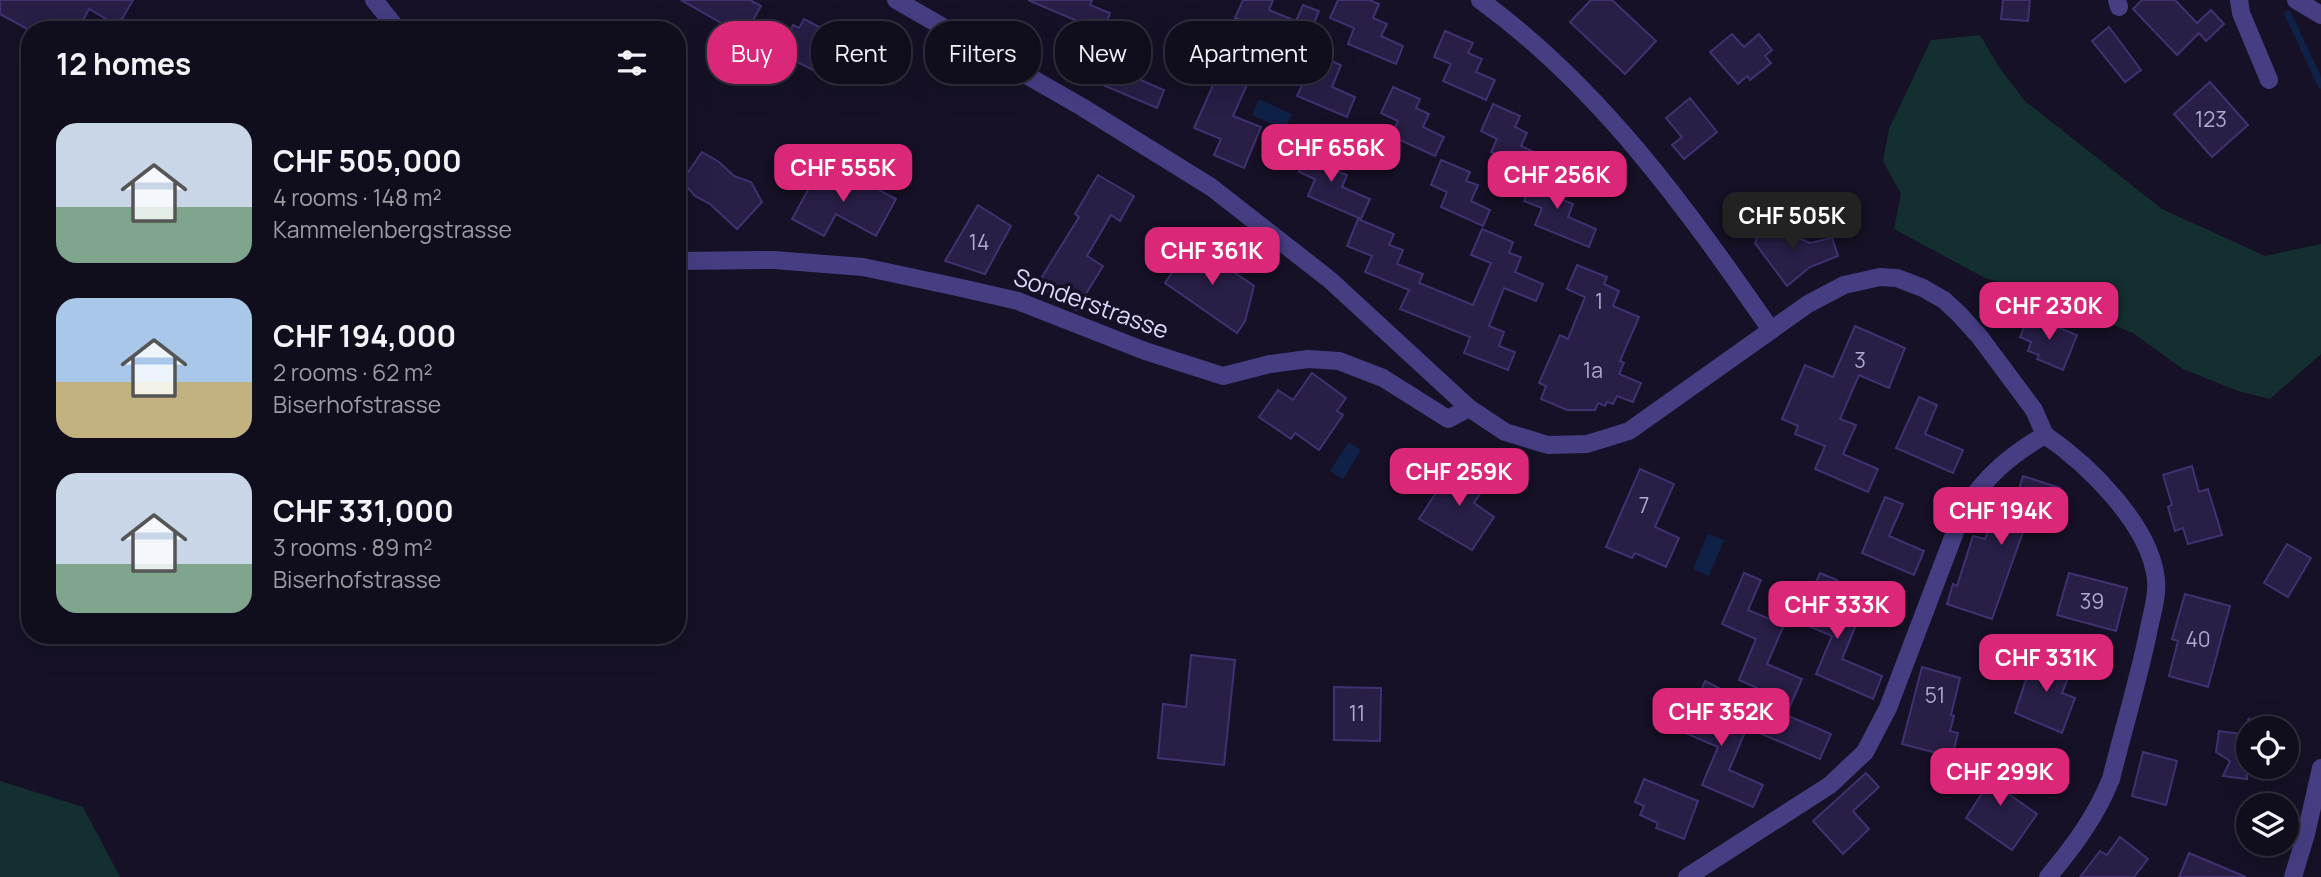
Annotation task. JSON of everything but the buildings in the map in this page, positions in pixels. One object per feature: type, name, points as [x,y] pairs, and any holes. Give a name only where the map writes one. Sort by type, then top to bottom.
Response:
[{"type":"street","points":[[374,0],[391,21]]},
{"type":"street","points":[[897,0],[1082,107],[1211,187],[1330,280],[1469,408],[1505,432],[1548,445],[1587,444],[1629,431],[1808,304],[1844,285],[1880,277],[1905,282],[1944,300],[1973,329],[2034,410],[2045,435],[2066,450],[2136,523],[2146,542],[2157,582],[2147,639],[2111,779],[2102,801],[2080,839],[2048,877]]},
{"type":"street","points":[[1480,0],[1563,68],[1632,142],[1713,247],[1770,330]]},
{"type":"street","points":[[2239,0],[2241,13],[2269,80]]},
{"type":"street","points":[[2296,0],[2321,15]]},
{"type":"street","name":"Sonderstrasse","points":[[686,261],[774,260],[863,267],[1018,301],[1145,351],[1223,376],[1295,360],[1339,361],[1383,377],[1448,419],[1469,408]]},
{"type":"street","points":[[1687,877],[1830,785],[1865,752],[1888,708],[1963,511],[1980,485],[2006,460],[2045,435]]},
{"type":"street","points":[[2293,877],[2321,768]]},
{"type":"green space","points":[[1980,35],[1999,67],[2025,101],[2162,209],[2265,256],[2321,244],[2321,354],[2270,399],[2238,391],[2183,369],[2133,333],[2051,299],[1985,278],[1894,229],[1901,194],[1883,161],[1889,129],[1931,40]]},
{"type":"green space","points":[[0,781],[83,807],[120,877],[0,877]]},
{"type":"water","points":[[1259,99],[1292,114],[1285,129],[1252,115]]},
{"type":"water","points":[[1349,442],[1361,450],[1343,479],[1330,471]]},
{"type":"water","points":[[1708,534],[1724,540],[1709,576],[1693,569]]},
{"type":"waterway","points":[[2288,14],[2321,85]]}]
